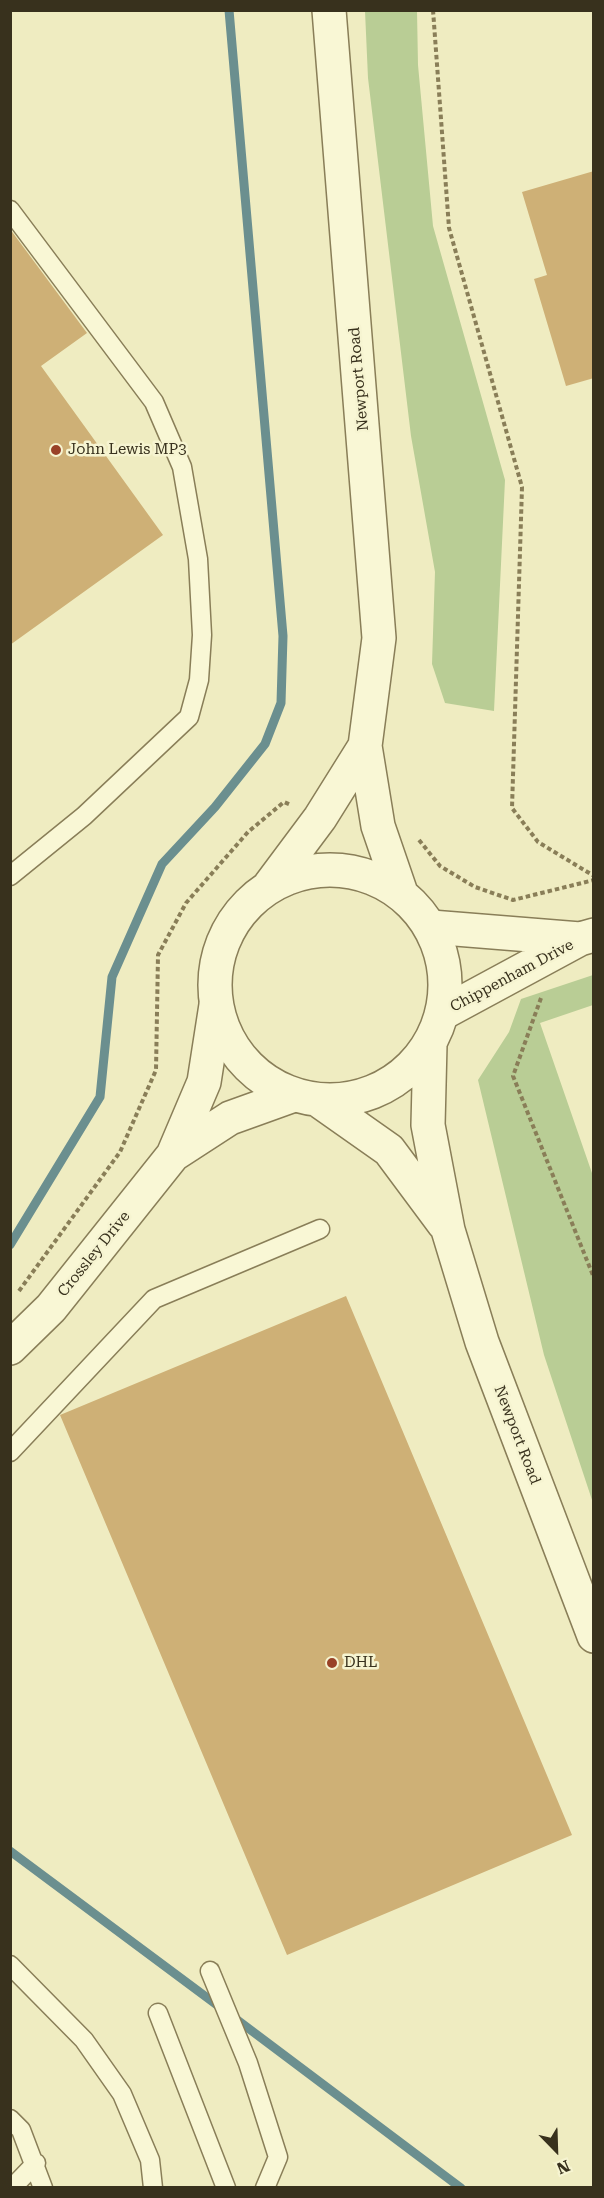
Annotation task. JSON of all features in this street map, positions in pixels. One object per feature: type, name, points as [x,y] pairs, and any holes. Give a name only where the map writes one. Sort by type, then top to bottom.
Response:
[{"type":"street","name":"Newport Road","points":[[329,10],[379,638],[365,746],[378,826],[401,893]]},
{"type":"street","name":"Newport Road","points":[[270,885],[320,818],[365,746]]},
{"type":"street","points":[[216,1005],[215,970],[225,937],[243,908],[270,885],[302,873],[337,869],[371,876],[401,893],[418,908],[431,927],[442,954],[446,984],[443,1013],[430,1044],[409,1069],[383,1088],[351,1098],[306,1097]]},
{"type":"street","name":"Chippenham Drive","points":[[431,927],[587,937]]},
{"type":"street","name":"Chippenham Drive","points":[[443,1013],[587,937]]},
{"type":"street","name":"Newport Road","points":[[216,1005],[225,1035],[242,1060],[266,1081],[306,1097],[389,1150],[448,1230]]},
{"type":"street","name":"Crossley Drive","points":[[10,1348],[51,1308],[173,1155],[204,1082],[216,1005]]},
{"type":"street","name":"Newport Road","points":[[430,1044],[428,1125],[448,1230],[482,1342],[594,1636]]},
{"type":"street","name":"Crossley Drive","points":[[173,1155],[230,1118],[306,1097]]},
{"type":"lane","points":[[10,210],[154,402],[182,467],[198,559],[202,635],[199,680],[189,717],[84,816],[10,876]]},
{"type":"lane","points":[[10,1452],[154,1299],[321,1229]]},
{"type":"lane","points":[[10,1965],[84,2040],[122,2094],[150,2160],[153,2187]]},
{"type":"lane","points":[[210,1971],[248,2063],[278,2157],[266,2187]]},
{"type":"lane","points":[[158,2013],[226,2187]]},
{"type":"lane","points":[[10,2119],[21,2130],[36,2163],[43,2187]]},
{"type":"lane","points":[[12,2187],[36,2163]]},
{"type":"path","points":[[433,10],[449,228],[522,487],[512,808],[538,842],[594,878]]},
{"type":"path","points":[[14,1297],[120,1152],[143,1101],[156,1070],[158,955],[186,903],[248,832],[284,802],[320,818]]},
{"type":"path","points":[[418,839],[440,866],[475,887],[513,900],[594,878]]},
{"type":"path","points":[[544,988],[513,1076],[594,1278]]},
{"type":"green space","points":[[365,11],[417,11],[418,65],[433,226],[505,480],[494,711],[445,703],[432,664],[435,572],[411,436],[368,78]]},
{"type":"green space","points":[[593,975],[593,1005],[540,1023],[593,1176],[593,1503],[544,1355],[478,1080],[509,1032],[521,999]]},
{"type":"building","points":[[594,171],[594,378],[566,386],[534,279],[547,275],[522,192]]},
{"type":"building","name":"John Lewis MP3","points":[[10,229],[87,333],[41,366],[163,535],[10,645]]},
{"type":"building","name":"DHL","points":[[346,1296],[572,1835],[287,1955],[60,1415]]},
{"type":"waterway","points":[[10,1245],[100,1097],[112,977],[162,864],[215,807],[265,744],[281,703],[283,636],[229,10]]},
{"type":"waterway","points":[[10,1851],[221,2008]]},
{"type":"waterway","points":[[232,2016],[461,2188]]},
{"type":"place","name":"John Lewis MP3","points":[[56,450]]},
{"type":"place","name":"DHL","points":[[332,1663]]}]
